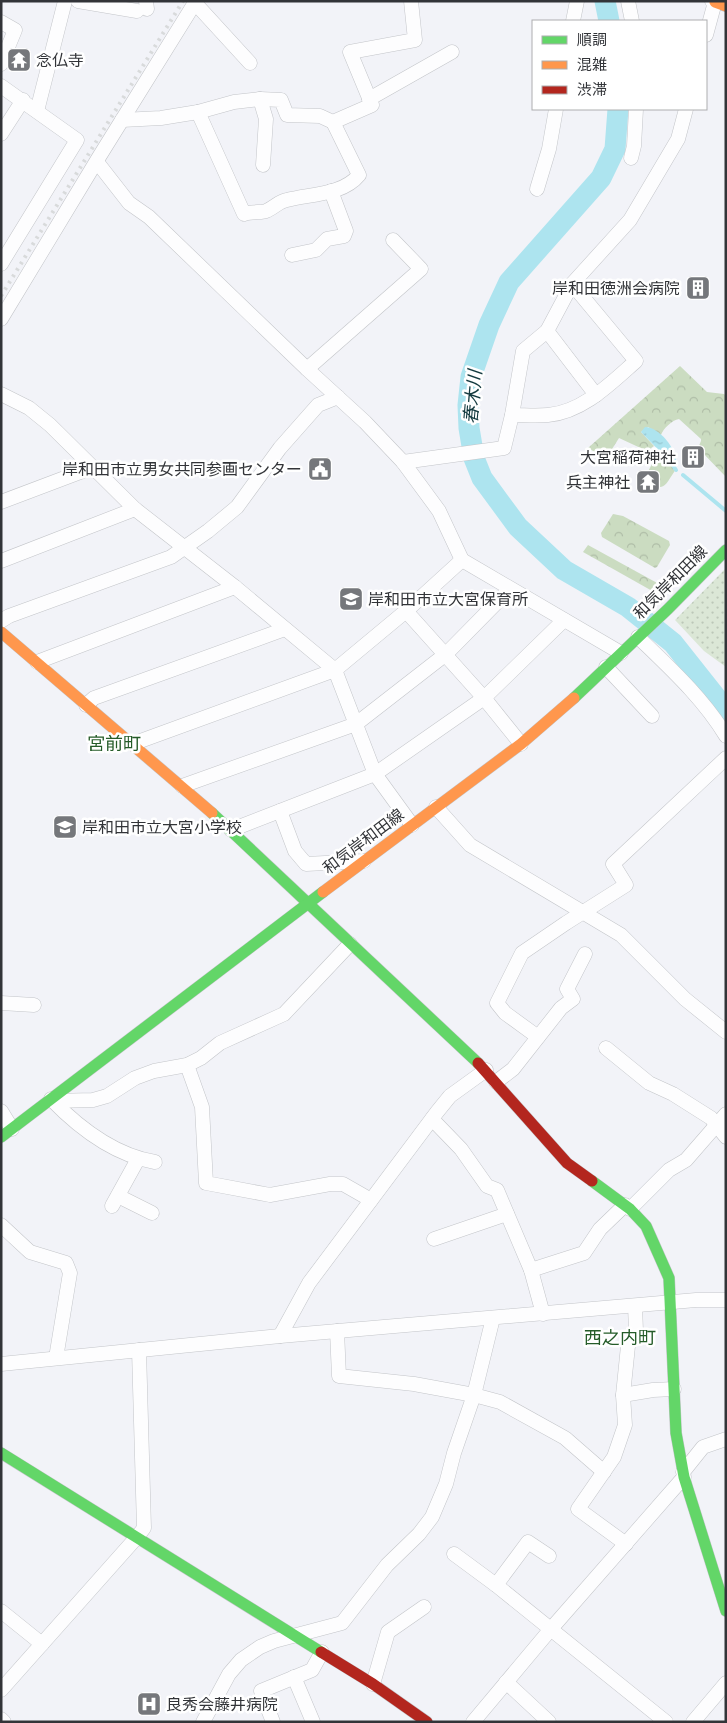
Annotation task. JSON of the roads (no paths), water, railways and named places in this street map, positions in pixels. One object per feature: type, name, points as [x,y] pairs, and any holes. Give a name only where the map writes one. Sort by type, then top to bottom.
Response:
[{"type":"street","points":[[37,110],[65,1]]},
{"type":"street","points":[[78,1],[143,7]]},
{"type":"street","points":[[333,122],[372,105],[350,52],[414,40],[411,1]]},
{"type":"street","points":[[573,20],[577,1]]},
{"type":"street","points":[[628,1],[632,20]]},
{"type":"street","points":[[1,320],[195,2],[250,63]]},
{"type":"street","points":[[707,32],[718,3]]},
{"type":"street","points":[[1,22],[15,30],[1,64]]},
{"type":"street","points":[[369,98],[452,52]]},
{"type":"street","points":[[1,86],[78,140],[1,264]]},
{"type":"street","points":[[122,120],[161,118],[198,112],[234,102],[260,99],[281,100],[287,115],[320,116],[333,122],[359,175],[353,182],[331,191],[284,200],[265,212],[253,211],[244,214],[198,112]]},
{"type":"street","points":[[260,99],[266,119],[263,166]]},
{"type":"street","points":[[1,134],[22,100]]},
{"type":"street","points":[[537,189],[549,149],[556,110]]},
{"type":"street","points":[[631,158],[634,146],[636,110]]},
{"type":"street","points":[[403,462],[504,448],[512,415],[522,351],[547,331],[572,284],[630,220],[678,139],[686,110]]},
{"type":"street","points":[[97,162],[129,203],[149,216],[403,462],[439,511],[462,560],[621,653]]},
{"type":"street","points":[[292,255],[316,250],[327,240],[344,236],[346,231],[331,191]]},
{"type":"street","points":[[307,369],[421,269],[393,240]]},
{"type":"street","points":[[512,415],[549,415],[573,408],[596,395],[636,361],[572,284]]},
{"type":"street","points":[[547,331],[596,395]]},
{"type":"street","points":[[1,394],[28,408],[43,419],[134,509],[235,587],[335,670],[374,774],[412,825]]},
{"type":"street","points":[[1,621],[9,616],[171,556],[208,531],[237,507],[280,448],[318,405],[338,397]]},
{"type":"street","points":[[1,502],[91,468]]},
{"type":"street","points":[[1,561],[134,509]]},
{"type":"street","name":"和気岸和田線","points":[[6,1133],[520,744],[572,700],[640,636],[726,550]]},
{"type":"street","points":[[132,744],[335,670],[406,611],[462,560]]},
{"type":"street","points":[[36,662],[235,587]]},
{"type":"street","points":[[182,786],[356,724],[446,654],[510,589]]},
{"type":"street","points":[[406,611],[484,698],[520,744]]},
{"type":"street","points":[[231,830],[374,774],[484,698],[564,620]]},
{"type":"street","points":[[86,705],[94,698],[285,629]]},
{"type":"street","points":[[1,632],[231,830],[486,1070],[567,1163],[628,1207],[646,1226],[668,1278],[676,1433],[684,1474],[726,1611]]},
{"type":"street","points":[[640,636],[681,678],[713,715],[726,736]]},
{"type":"street","points":[[606,667],[652,716]]},
{"type":"street","points":[[538,1037],[505,1013],[497,1003],[522,953],[566,922],[626,885],[613,864],[726,758]]},
{"type":"street","points":[[436,807],[470,845],[621,935],[685,999],[726,1032]]},
{"type":"street","points":[[280,811],[294,851],[306,864],[364,861]]},
{"type":"street","points":[[52,1100],[93,1100],[107,1096],[134,1078],[154,1071],[187,1065],[201,1058],[220,1043],[284,1014],[350,944]]},
{"type":"street","points":[[496,1082],[513,1069],[560,1008],[573,1000],[567,989],[585,954]]},
{"type":"street","points":[[1,1003],[34,1005]]},
{"type":"street","points":[[606,1048],[649,1084],[673,1094],[711,1118],[721,1119]]},
{"type":"street","points":[[187,1065],[202,1108],[206,1183],[270,1195],[330,1184],[343,1184],[371,1200]]},
{"type":"street","points":[[280,1336],[309,1283],[432,1119],[450,1096],[486,1070]]},
{"type":"street","points":[[52,1100],[94,1138],[138,1159],[155,1162]]},
{"type":"street","points":[[1,1111],[6,1133]]},
{"type":"street","points":[[432,1119],[461,1149],[487,1186],[497,1190],[531,1270],[543,1314]]},
{"type":"street","points":[[721,1119],[726,1137]]},
{"type":"street","points":[[531,1270],[584,1253],[600,1229],[669,1170],[686,1160],[721,1119]]},
{"type":"street","points":[[138,1159],[115,1201],[152,1213]]},
{"type":"street","points":[[434,1239],[507,1214]]},
{"type":"street","points":[[1,1225],[30,1252],[66,1263],[70,1272],[56,1358]]},
{"type":"street","points":[[1,1364],[280,1336],[696,1300],[726,1300]]},
{"type":"street","points":[[626,1544],[578,1509],[614,1457],[625,1425],[623,1395],[628,1346],[636,1331],[635,1306]]},
{"type":"street","points":[[203,1722],[228,1674],[241,1660],[260,1647],[274,1641],[342,1623],[387,1565],[419,1534],[432,1517],[446,1484],[454,1453],[474,1395],[493,1318]]},
{"type":"street","points":[[337,1331],[339,1376],[414,1384],[474,1395],[500,1402],[565,1438],[604,1472]]},
{"type":"street","points":[[1,1690],[144,1528],[139,1350]]},
{"type":"street","points":[[623,1395],[674,1389]]},
{"type":"street","points":[[473,1722],[550,1630],[626,1544],[704,1447],[726,1439]]},
{"type":"street","points":[[1,1453],[373,1684],[427,1722]]},
{"type":"street","points":[[496,1585],[528,1542],[549,1556]]},
{"type":"street","points":[[454,1554],[496,1585],[666,1722]]},
{"type":"street","points":[[373,1684],[388,1632],[424,1608]]},
{"type":"street","points":[[1,1611],[42,1644]]},
{"type":"street","points":[[273,1722],[261,1691],[312,1670],[322,1652]]},
{"type":"street","points":[[294,1677],[313,1722]]},
{"type":"street","points":[[506,1682],[549,1722]]},
{"type":"street","points":[[693,1722],[726,1683]]},
{"type":"street","points":[[1,1719],[4,1722]]},
{"type":"water","points":[[645,427],[656,431],[666,440],[674,451],[676,463],[672,464],[641,432]]},
{"type":"waterway","name":"春木川","points":[[605,1],[609,20]]},
{"type":"waterway","name":"春木川","points":[[618,110],[615,149],[601,178],[509,282],[489,325],[471,377],[468,405],[469,428],[474,458],[482,478],[518,527],[564,570],[628,607],[673,643],[726,710]]},
{"type":"waterway","points":[[672,464],[676,470]]},
{"type":"waterway","points":[[683,475],[726,511]]},
{"type":"railway","points":[[1,296],[183,1]]},
{"type":"place","name":"念仏寺","points":[[19,60]]},
{"type":"place","name":"岸和田徳洲会病院","points":[[698,288]]},
{"type":"place","name":"大宮稲荷神社","points":[[693,457]]},
{"type":"place","name":"岸和田市立男女共同参画センター","points":[[320,469]]},
{"type":"place","name":"兵主神社","points":[[648,482]]},
{"type":"place","name":"岸和田市立大宮保育所","points":[[351,599]]},
{"type":"place","name":"岸和田市立大宮小学校","points":[[65,827]]},
{"type":"place","name":"良秀会藤井病院","points":[[149,1704]]},
{"type":"district","name":"宮前町","points":[[114,744]]},
{"type":"district","name":"西之内町","points":[[620,1338]]}]
